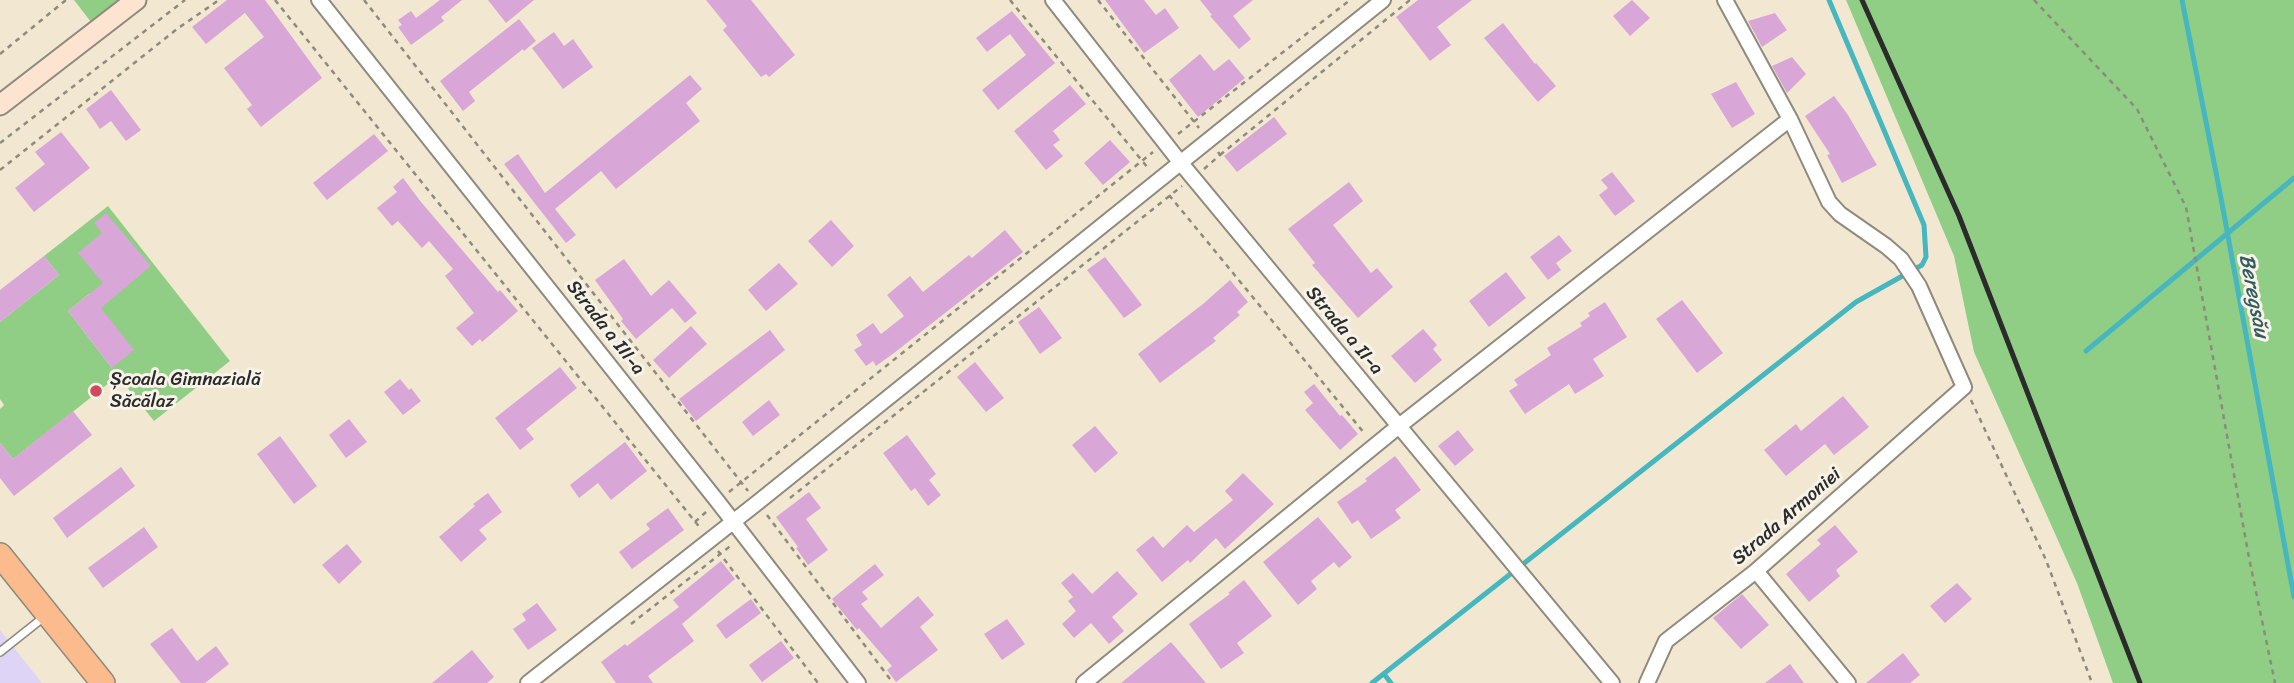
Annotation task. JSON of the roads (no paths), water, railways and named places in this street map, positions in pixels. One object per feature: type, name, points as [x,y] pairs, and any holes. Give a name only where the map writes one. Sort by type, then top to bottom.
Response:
[{"type":"main road","points":[[0,105],[136,0]]},
{"type":"main road","points":[[0,555],[103,683]]},
{"type":"street","name":"Strada a III-a","points":[[319,0],[733,521],[858,683]]},
{"type":"street","name":"Strada a II-a","points":[[1053,0],[1164,143],[1612,683]]},
{"type":"street","points":[[528,683],[757,503],[1383,0]]},
{"type":"street","points":[[1084,683],[1399,426],[1790,119],[1725,0]]},
{"type":"street","name":"Strada Armoniei","points":[[1647,683],[1667,641],[1756,571],[1964,387],[1919,286],[1901,259],[1840,214],[1829,202],[1790,119]]},
{"type":"street","points":[[1756,571],[1848,683]]},
{"type":"lane","points":[[0,652],[47,614]]},
{"type":"waterway","points":[[1372,683],[1856,302],[1922,265],[1926,257],[1924,225],[1829,0]]},
{"type":"waterway","name":"Beregsău","points":[[2182,0],[2294,597]]},
{"type":"waterway","points":[[2086,351],[2294,178]]},
{"type":"waterway","points":[[1384,674],[1391,683]]},
{"type":"railway","points":[[1862,0],[1959,216],[2140,683]]},
{"type":"place","name":"Școala Gimnazială Săcălaz","points":[[96,391]]}]
